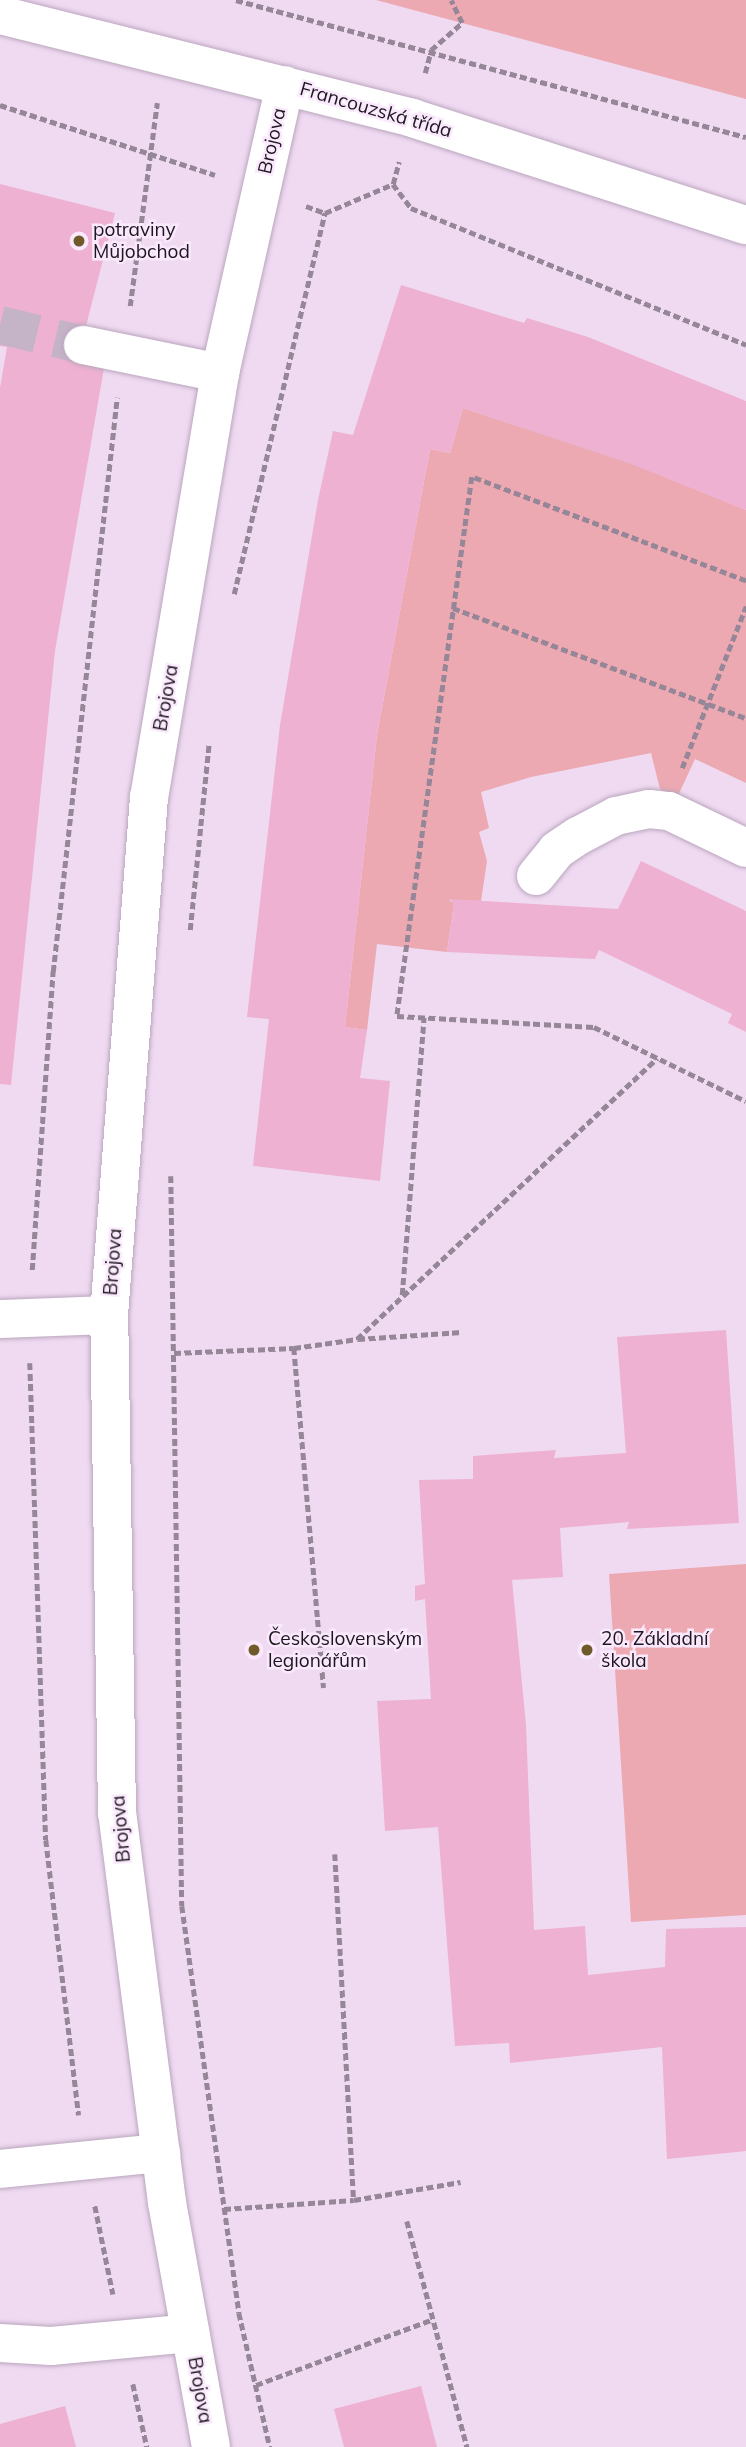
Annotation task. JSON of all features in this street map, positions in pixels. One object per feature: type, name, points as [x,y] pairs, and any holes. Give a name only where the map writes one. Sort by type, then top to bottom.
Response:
[{"type":"street","name":"Francouzská třída","points":[[0,15],[412,118],[744,219]]},
{"type":"street","name":"Brojova","points":[[211,2447],[161,2153],[117,1813],[109,1315],[149,798],[220,373],[285,85]]},
{"type":"street","points":[[83,345],[220,373]]},
{"type":"street","points":[[536,876],[557,850],[616,816],[663,811],[746,848]]},
{"type":"street","points":[[0,1319],[109,1315]]},
{"type":"street","points":[[0,2169],[161,2153]]},
{"type":"street","points":[[0,2343],[51,2346],[190,2333]]},
{"type":"path","points":[[236,0],[431,50],[746,137]]},
{"type":"path","points":[[393,184],[431,50],[462,23],[451,0]]},
{"type":"path","points":[[0,105],[325,213],[393,184]]},
{"type":"path","points":[[393,184],[411,208],[746,345]]},
{"type":"path","points":[[234,597],[325,213]]},
{"type":"path","points":[[746,581],[471,477],[397,1016],[594,1027],[746,1101]]},
{"type":"path","points":[[663,811],[710,703],[746,606]]},
{"type":"path","points":[[453,608],[746,718]]},
{"type":"path","points":[[189,940],[211,733]]},
{"type":"path","points":[[402,1296],[424,1017]]},
{"type":"path","points":[[357,1339],[657,1058]]},
{"type":"path","points":[[170,1162],[182,1906],[239,2313],[270,2447]]},
{"type":"path","points":[[174,1353],[294,1348],[357,1339],[462,1332]]},
{"type":"path","points":[[294,1348],[324,1688]]},
{"type":"path","points":[[335,1854],[354,2200]]},
{"type":"path","points":[[224,2209],[354,2200],[460,2182]]},
{"type":"path","points":[[407,2221],[467,2447]]},
{"type":"path","points":[[256,2385],[433,2319]]},
{"type":"shaded area","points":[[376,0],[746,0],[746,99],[462,23]]},
{"type":"shaded area","points":[[463,408],[631,463],[746,510],[746,783],[695,759],[677,798],[660,789],[651,753],[531,777],[481,792],[489,828],[479,832],[487,861],[481,901],[449,900],[454,903],[447,952],[377,944],[367,1030],[345,1027],[377,735],[430,449],[450,453]]},
{"type":"shaded area","points":[[746,1564],[746,1915],[631,1922],[609,1574]]},
{"type":"building","points":[[0,184],[115,213],[86,326],[104,368],[55,651],[11,1085],[0,1084],[0,388],[7,347],[0,346]]},
{"type":"building","points":[[401,285],[524,323],[527,318],[588,337],[746,401],[746,510],[631,464],[463,408],[450,453],[430,449],[377,735],[345,1027],[367,1030],[360,1078],[390,1081],[380,1181],[253,1166],[269,1019],[247,1017],[280,725],[318,500],[333,431],[353,435]]},
{"type":"building","points":[[641,861],[746,911],[746,1032],[728,1023],[732,1014],[599,950],[595,959],[447,952],[454,903],[449,899],[618,909]]},
{"type":"building","points":[[726,1330],[739,1523],[627,1529],[629,1522],[560,1528],[563,1577],[512,1580],[526,1725],[534,1930],[585,1926],[588,1975],[665,1967],[666,1929],[746,1927],[746,2151],[667,2159],[662,2047],[510,2063],[509,2043],[455,2046],[438,1827],[385,1831],[377,1701],[431,1699],[425,1599],[415,1601],[415,1586],[425,1584],[419,1480],[473,1479],[473,1456],[556,1450],[554,1458],[626,1453],[617,1337]]},
{"type":"building","points":[[421,2386],[437,2447],[344,2447],[334,2409]]},
{"type":"building","points":[[65,2406],[76,2447],[0,2447],[0,2424]]},
{"type":"tunnel","points":[[0,325],[83,345]]},
{"type":"place","name":"potraviny Můjobchod","points":[[79,241]]},
{"type":"place","name":"Československým legionářům","points":[[254,1650]]},
{"type":"place","name":"20. Základní škola","points":[[587,1650]]}]
